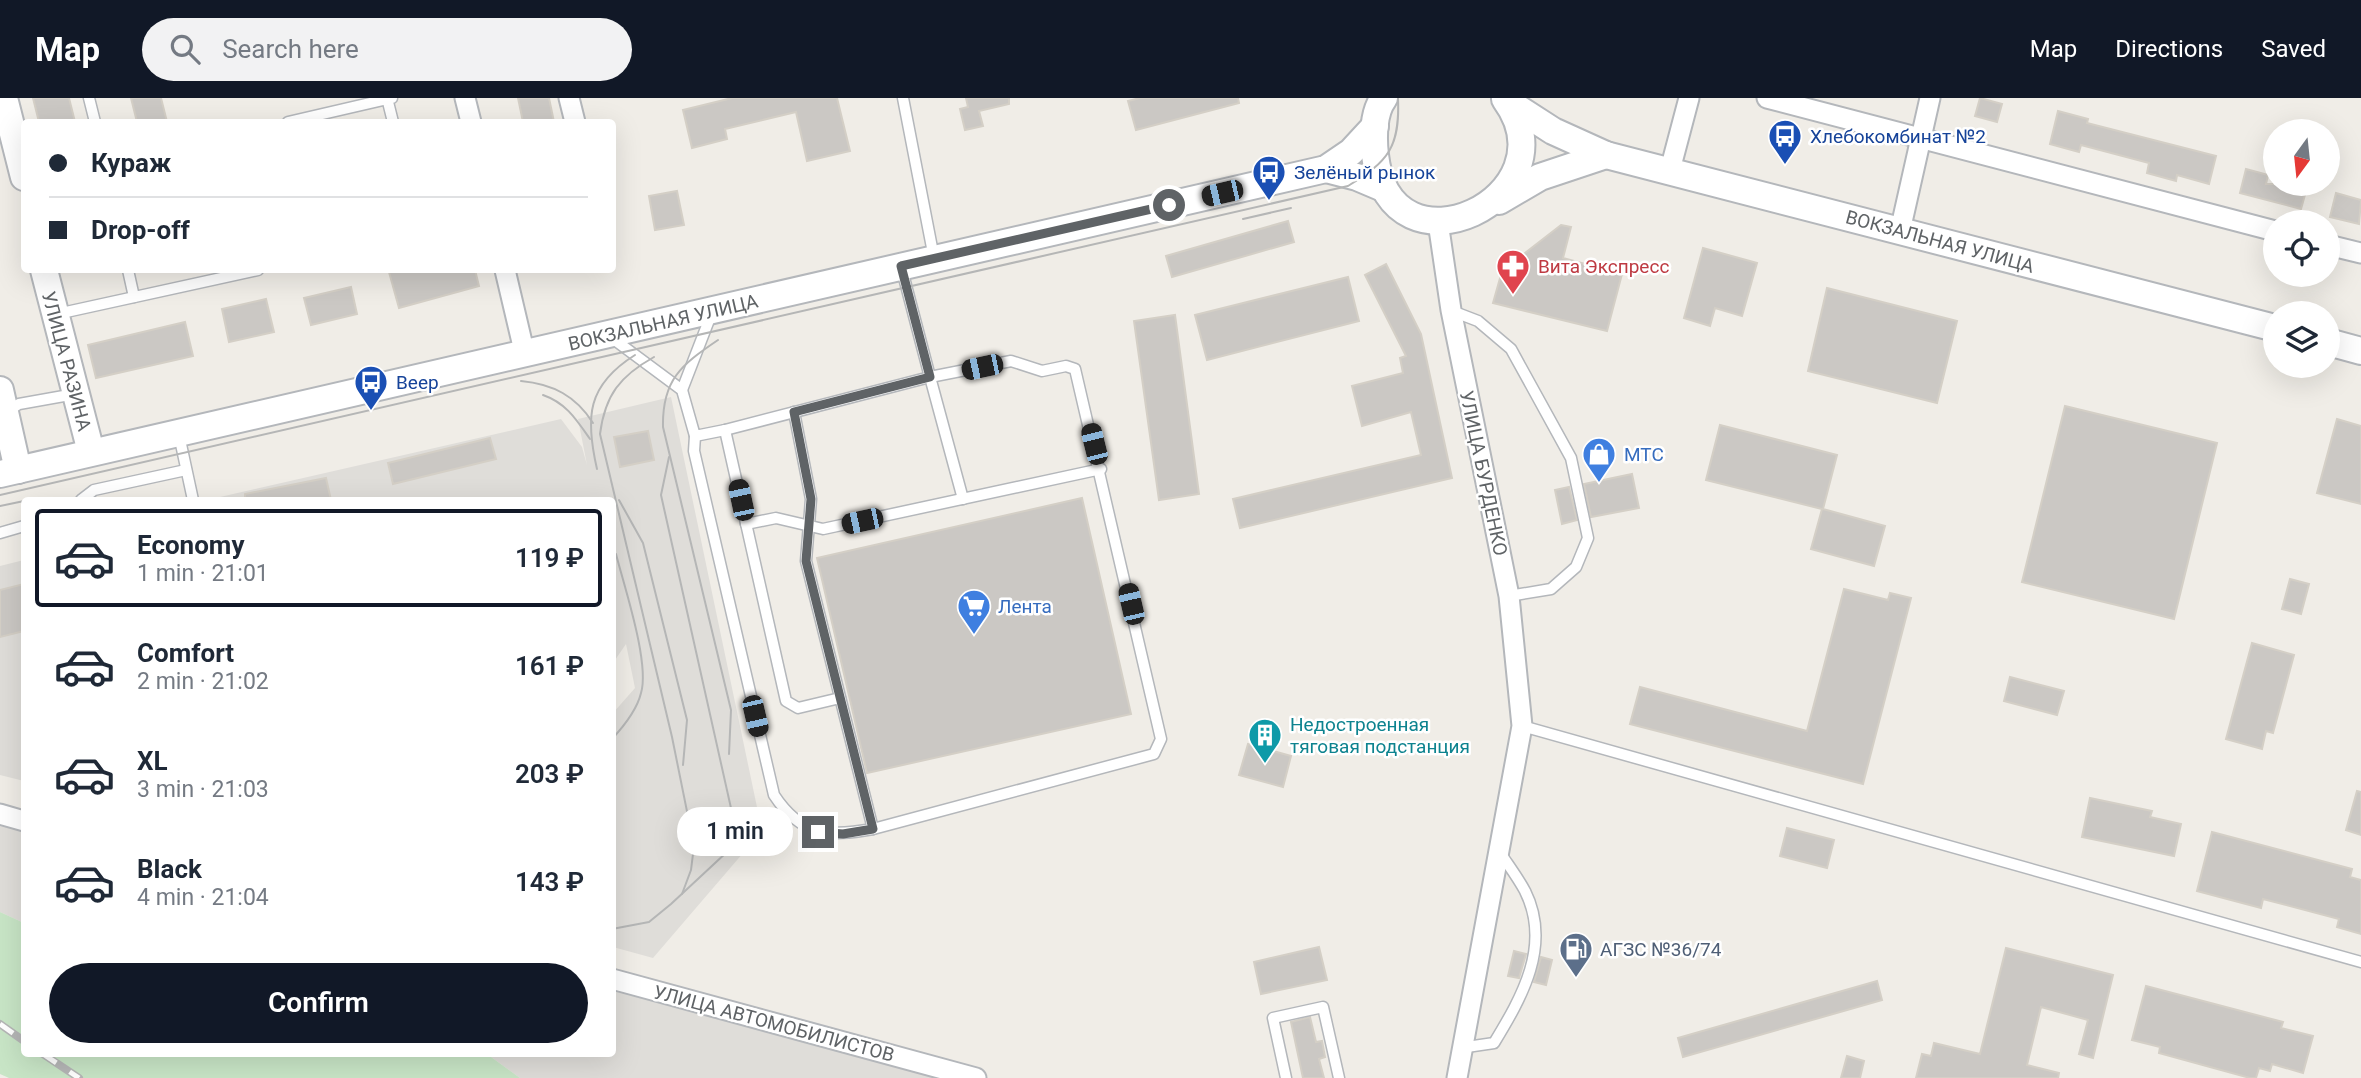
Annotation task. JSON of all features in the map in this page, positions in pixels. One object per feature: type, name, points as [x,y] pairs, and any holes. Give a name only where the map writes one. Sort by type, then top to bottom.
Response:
[{"type":"main road","points":[[4,98],[21,165]]},
{"type":"main road","points":[[1485,209],[1503,193],[1515,172],[1518,160],[1520,148],[1517,124],[1506,100]]},
{"type":"main road","name":"ВОКЗАЛЬНАЯ УЛИЦА","points":[[1506,100],[1553,131],[1606,155],[2263,325]]},
{"type":"main road","points":[[1380,106],[1377,166],[1383,188],[1414,216],[1438,222],[1462,219],[1540,177],[1606,155]]},
{"type":"main road","name":"ВОКЗАЛЬНАЯ УЛИЦА","points":[[9,472],[1326,169],[1351,152],[1380,106]]},
{"type":"main road","name":"ВОКЗАЛЬНАЯ УЛИЦА","points":[[1326,169],[1357,177],[1383,188]]},
{"type":"main road","name":"УЛИЦА РАЗИНА","points":[[45,273],[53,315],[91,452]]},
{"type":"main road","points":[[2340,346],[2360,354]]},
{"type":"main road","points":[[3,401],[9,472]]},
{"type":"street","points":[[465,98],[470,119]]},
{"type":"street","points":[[569,98],[574,119]]},
{"type":"street","points":[[1670,170],[1689,98]]},
{"type":"street","points":[[1767,98],[2263,228]]},
{"type":"street","points":[[1900,231],[1919,136],[1930,98]]},
{"type":"street","name":"УЛИЦА БУРДЕНКО","points":[[1438,222],[1451,310],[1509,596],[1522,726],[1501,854],[1460,1048],[1457,1078]]},
{"type":"street","points":[[2340,247],[2361,253]]},
{"type":"street","points":[[506,273],[525,355]]},
{"type":"street","points":[[0,814],[21,820]]},
{"type":"street","name":"УЛИЦА АВТОМОБИЛИСТОВ","points":[[616,980],[976,1078]]},
{"type":"lane","points":[[89,98],[94,119]]},
{"type":"lane","points":[[301,119],[389,98],[392,119]]},
{"type":"lane","points":[[902,98],[934,258]]},
{"type":"lane","points":[[901,266],[962,499]]},
{"type":"lane","points":[[129,273],[134,297]]},
{"type":"lane","points":[[53,315],[244,273]]},
{"type":"lane","points":[[1451,310],[1478,321],[1511,349],[1571,458],[1588,538],[1576,567],[1551,589],[1509,596]]},
{"type":"lane","points":[[695,436],[930,377],[1011,361],[1042,371],[1071,366],[1075,369],[1101,468],[1161,739],[1159,748],[1154,754],[873,829],[843,834],[818,832],[801,826],[785,813],[774,795],[694,452],[695,436],[682,390],[712,311]]},
{"type":"lane","points":[[609,335],[682,390]]},
{"type":"lane","points":[[3,401],[19,404],[75,393]]},
{"type":"lane","points":[[794,412],[811,499],[806,561],[873,829]]},
{"type":"lane","points":[[725,430],[786,701],[798,708],[840,698]]},
{"type":"lane","points":[[178,431],[192,497]]},
{"type":"lane","points":[[746,524],[776,518],[822,529],[1101,468]]},
{"type":"lane","points":[[85,497],[94,490],[186,470]]},
{"type":"lane","points":[[0,533],[21,527]]},
{"type":"lane","points":[[1522,726],[2361,962]]},
{"type":"lane","points":[[1460,1048],[1494,1043],[1524,995],[1537,939],[1526,892],[1501,854]]},
{"type":"lane","points":[[1286,1078],[1273,1018],[1323,1007],[1339,1078]]},
{"type":"shaded area","points":[[671,397],[762,831],[653,958],[616,948],[616,710],[635,688],[626,644],[616,659],[616,497],[220,497],[561,419],[582,447],[587,465],[578,419]]},
{"type":"shaded area","points":[[21,561],[21,780],[0,775],[0,566]]},
{"type":"shaded area","points":[[0,824],[21,829],[21,922],[0,912]]},
{"type":"shaded area","points":[[616,990],[939,1078],[520,1078],[491,1057],[616,1057]]},
{"type":"green space","points":[[0,912],[21,922],[21,1057],[491,1057],[520,1078],[9,1078],[0,1074]]},
{"type":"building","points":[[33,98],[69,98],[74,119],[38,119]]},
{"type":"building","points":[[131,98],[161,98],[166,119],[136,119]]},
{"type":"building","points":[[518,98],[549,98],[553,119],[522,119]]},
{"type":"building","points":[[732,98],[837,98],[850,151],[807,161],[796,112],[725,129],[727,139],[692,148],[683,110]]},
{"type":"building","points":[[966,98],[1009,98],[1009,104],[979,111],[983,126],[965,130],[960,109],[968,107]]},
{"type":"building","points":[[1140,98],[1238,98],[1239,103],[1136,130],[1128,101]]},
{"type":"building","points":[[1980,98],[2002,104],[1997,122],[1975,116]]},
{"type":"building","points":[[2058,111],[2088,119],[2087,123],[2216,156],[2209,184],[2177,175],[2176,181],[2147,173],[2149,163],[2081,145],[2079,152],[2050,144]]},
{"type":"building","points":[[2246,169],[2263,174],[2263,196],[2305,196],[2301,209],[2240,193]]},
{"type":"building","points":[[677,191],[684,225],[655,230],[649,196]]},
{"type":"building","points":[[2340,194],[2361,200],[2359,224],[2340,219],[2340,210],[2332,210],[2335,196]]},
{"type":"building","points":[[1288,221],[1294,242],[1172,277],[1166,256]]},
{"type":"building","points":[[1561,225],[1571,227],[1563,258],[1622,274],[1607,331],[1493,303],[1502,271]]},
{"type":"building","points":[[1703,248],[1757,263],[1742,316],[1715,308],[1710,326],[1684,318]]},
{"type":"building","points":[[1386,264],[1421,334],[1452,478],[1240,528],[1233,499],[1421,455],[1411,412],[1362,426],[1352,386],[1403,373],[1400,358],[1406,356],[1365,275]]},
{"type":"building","points":[[389,273],[476,273],[479,286],[399,308]]},
{"type":"building","points":[[1348,277],[1359,321],[1207,360],[1195,315]]},
{"type":"building","points":[[351,287],[357,314],[311,325],[304,298]]},
{"type":"building","points":[[1827,288],[1957,321],[1937,403],[1808,371]]},
{"type":"building","points":[[266,299],[274,332],[229,342],[222,309]]},
{"type":"building","points":[[1175,315],[1199,494],[1159,500],[1134,321]]},
{"type":"building","points":[[185,322],[193,356],[96,378],[88,345]]},
{"type":"building","points":[[2065,406],[2217,443],[2174,619],[2022,582]]},
{"type":"building","points":[[2337,419],[2361,426],[2361,504],[2317,493]]},
{"type":"building","points":[[1720,425],[1837,455],[1823,509],[1885,526],[1874,566],[1811,549],[1822,509],[1706,480]]},
{"type":"building","points":[[648,431],[654,460],[620,467],[614,437]]},
{"type":"building","points":[[490,438],[496,459],[393,484],[388,463]]},
{"type":"building","points":[[1632,474],[1639,508],[1591,517],[1584,484]]},
{"type":"building","points":[[326,478],[330,497],[245,497],[245,494]]},
{"type":"building","points":[[1569,487],[1577,520],[1562,524],[1555,490]]},
{"type":"building","name":"Лента","points":[[1082,498],[1131,714],[867,773],[817,558]]},
{"type":"building","points":[[2290,579],[2309,584],[2301,614],[2282,609]]},
{"type":"building","points":[[21,585],[21,632],[0,637],[0,590]]},
{"type":"building","points":[[1844,589],[1888,600],[1890,593],[1911,598],[1863,784],[1630,724],[1640,687],[1807,731]]},
{"type":"building","points":[[2252,643],[2294,655],[2273,733],[2266,731],[2262,749],[2226,739]]},
{"type":"building","points":[[2010,677],[2064,691],[2057,715],[2004,701]]},
{"type":"building","name":"Недостроенная тяговая подстанция","points":[[1248,744],[1291,756],[1283,787],[1239,775]]},
{"type":"building","points":[[2357,791],[2361,792],[2361,835],[2346,830]]},
{"type":"building","points":[[2090,798],[2152,811],[2150,817],[2181,824],[2174,856],[2082,837]]},
{"type":"building","points":[[1787,828],[1834,840],[1827,868],[1780,856]]},
{"type":"building","points":[[2212,832],[2352,869],[2350,877],[2361,880],[2361,934],[2337,927],[2339,919],[2263,899],[2261,908],[2197,891]]},
{"type":"building","points":[[1319,947],[1327,980],[1261,994],[1254,962]]},
{"type":"building","points":[[2006,948],[2113,975],[2093,1058],[2079,1054],[2088,1020],[2041,1007],[2027,1065],[2059,1073],[2058,1078],[1916,1078],[1922,1054],[1931,1056],[1934,1043],[1980,1054]]},
{"type":"building","points":[[1514,951],[1526,954],[1519,978],[1508,976]]},
{"type":"building","points":[[1541,957],[1552,960],[1546,985],[1534,982]]},
{"type":"building","points":[[1877,981],[1882,1000],[1683,1057],[1678,1038]]},
{"type":"building","points":[[2146,986],[2283,1022],[2281,1028],[2313,1036],[2303,1073],[2272,1064],[2270,1071],[2259,1068],[2256,1078],[2250,1078],[2159,1053],[2160,1047],[2132,1040]]},
{"type":"building","points":[[1310,1017],[1316,1042],[1322,1041],[1325,1057],[1319,1059],[1324,1078],[1303,1078],[1291,1022]]},
{"type":"building","points":[[1847,1056],[1864,1061],[1860,1078],[1841,1078]]},
{"type":"tram line","points":[[0,495],[1348,186],[1373,169],[1389,151],[1397,129],[1398,98]]},
{"type":"tram line","points":[[1243,219],[1291,208]]},
{"type":"tram line","points":[[718,340],[676,375],[666,397],[663,427],[731,710],[729,754]]},
{"type":"tram line","points":[[597,469],[591,433],[594,404],[607,378],[635,355]]},
{"type":"tram line","points":[[615,497],[600,434],[602,420],[610,398],[623,379],[654,357]]},
{"type":"tram line","points":[[521,381],[543,385],[563,393],[579,405],[593,423]]},
{"type":"tram line","points":[[543,395],[564,407],[590,439]]},
{"type":"tram line","points":[[616,928],[649,922],[671,904],[728,851],[735,826],[661,495],[669,457]]},
{"type":"tram line","points":[[619,500],[643,543],[687,720],[683,765]]},
{"type":"tram line","points":[[616,501],[672,737],[694,846],[691,870],[682,894]]},
{"type":"tram line","points":[[0,506],[21,502]]},
{"type":"tram line","points":[[616,554],[639,644],[643,680],[636,706],[616,734]]},
{"type":"railway","points":[[0,1024],[21,1039]]},
{"type":"railway","points":[[48,1057],[79,1078]]},
{"type":"place","name":"Хлебокомбинат №2","points":[[1785,166]]},
{"type":"place","name":"Зелёный рынок","points":[[1269,202]]},
{"type":"place","name":"Вита Экспресс","points":[[1513,296]]},
{"type":"place","name":"Веер","points":[[371,412]]},
{"type":"place","name":"МТС","points":[[1599,484]]},
{"type":"place","name":"Лента","points":[[974,636]]},
{"type":"place","name":"Недостроенная тяговая подстанция","points":[[1265,765]]},
{"type":"place","name":"АГЗС №36/74","points":[[1576,979]]},
{"type":"route","points":[[818,832],[843,834],[873,829],[806,561],[811,499],[794,412],[930,377],[901,266],[1169,205]]}]
